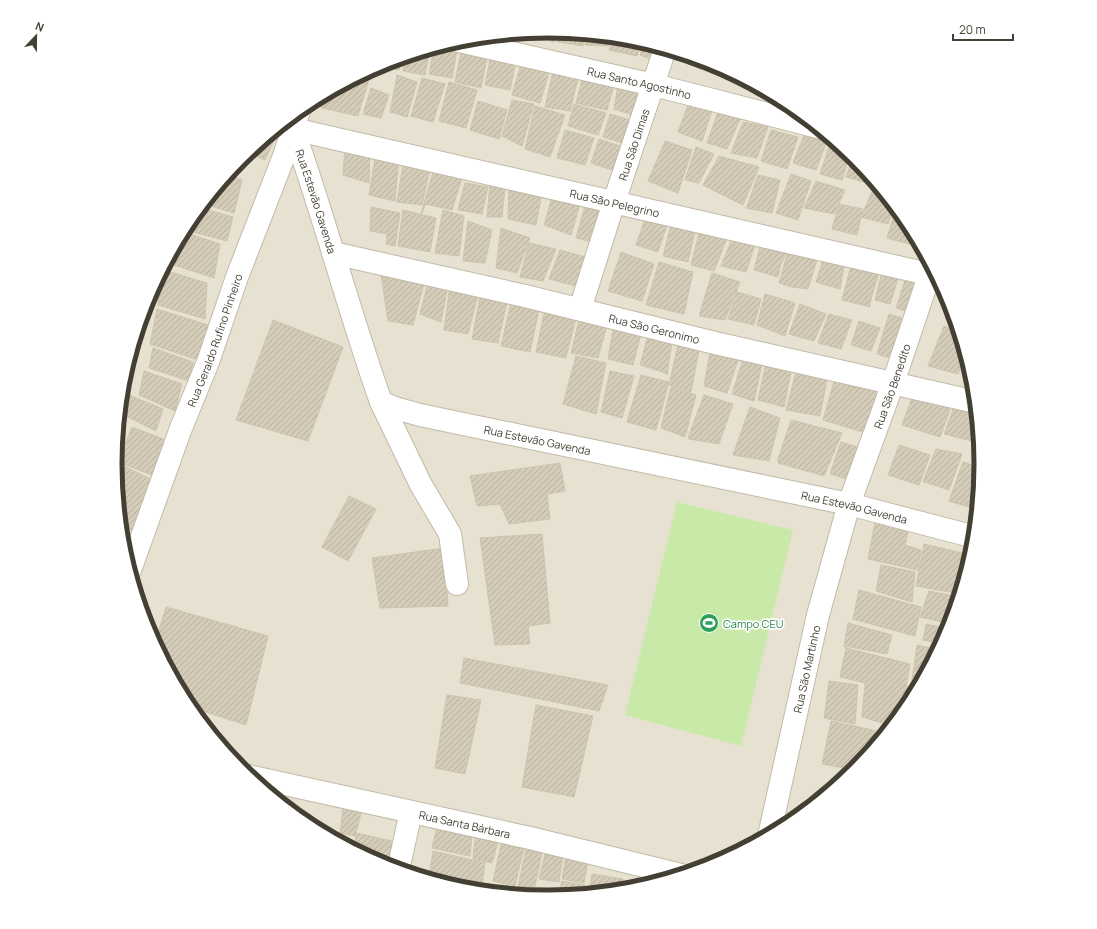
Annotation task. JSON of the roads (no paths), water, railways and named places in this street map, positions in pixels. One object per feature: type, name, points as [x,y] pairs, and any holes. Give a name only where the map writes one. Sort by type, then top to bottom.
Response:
[{"type":"street","name":"Rua Santo Agostinho","points":[[475,45],[654,85],[804,124]]},
{"type":"street","name":"Rua São Dimas","points":[[580,309],[663,54]]},
{"type":"street","name":"Rua São Pelegrino","points":[[297,120],[614,202],[929,272]]},
{"type":"street","name":"Rua Estevão Gavenda","points":[[296,121],[333,253],[381,402],[395,408],[420,415],[849,504],[969,535]]},
{"type":"street","name":"Rua Geraldo Rufino Pinheiro","points":[[133,561],[181,428],[208,362],[237,277],[284,156],[296,121]]},
{"type":"street","name":"Rua São Geronimo","points":[[333,253],[580,309],[715,343],[970,401]]},
{"type":"street","name":"Rua São Benedito","points":[[849,504],[932,277]]},
{"type":"street","points":[[381,402],[421,485],[450,534],[457,584]]},
{"type":"street","name":"Rua São Martinho","points":[[771,828],[818,615],[849,504]]},
{"type":"street","name":"Rua Santa Bárbara","points":[[260,779],[530,838],[671,873]]},
{"type":"street","points":[[399,864],[411,812]]},
{"type":"place","name":"Campo CEU","points":[[709,623]]}]
